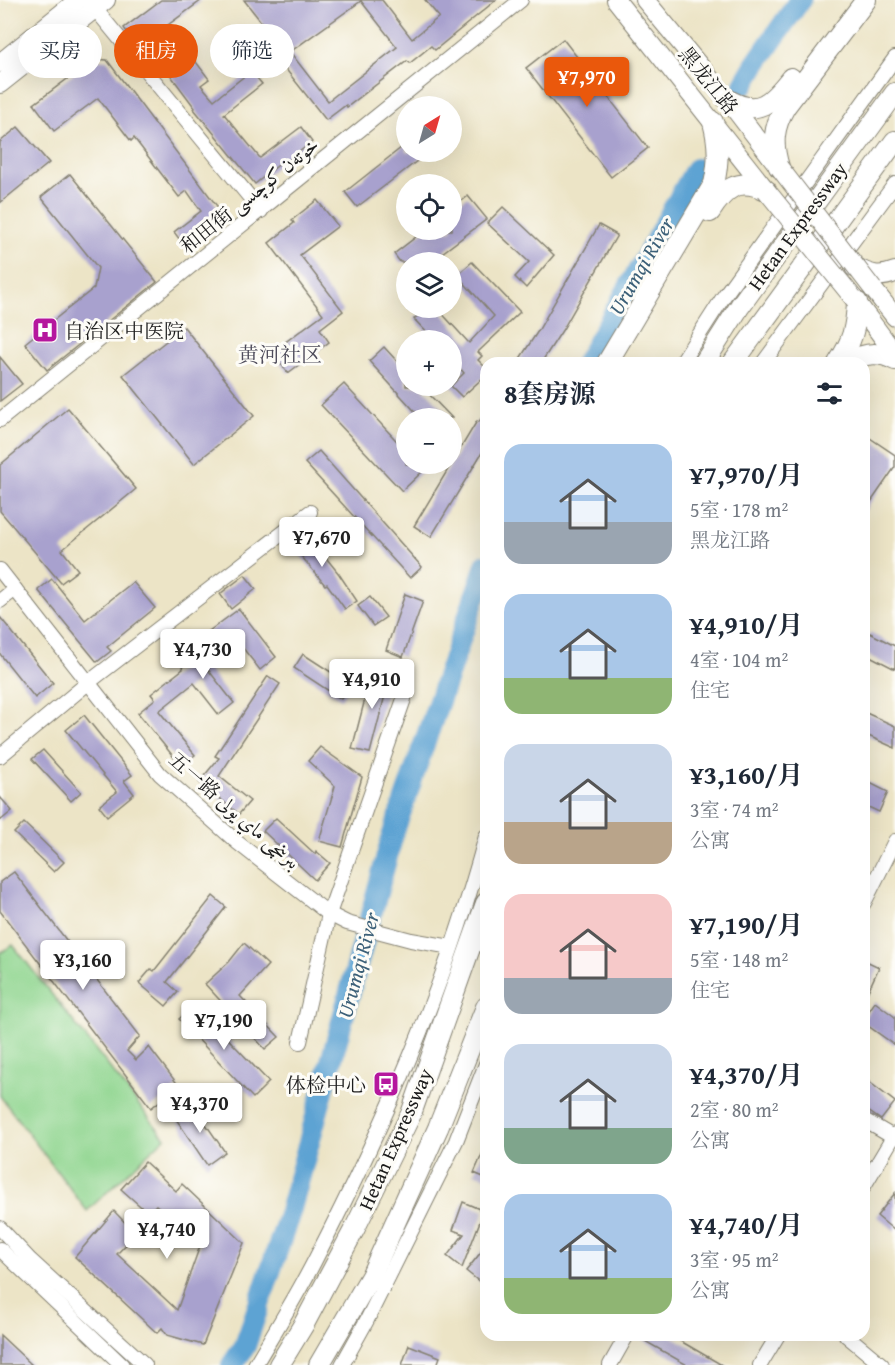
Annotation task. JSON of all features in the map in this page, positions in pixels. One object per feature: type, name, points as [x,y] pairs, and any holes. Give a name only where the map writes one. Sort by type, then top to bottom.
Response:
[{"type":"highway","points":[[727,99],[748,108],[759,107],[770,102],[778,95],[851,0]]},
{"type":"highway","points":[[779,167],[774,152],[773,136],[777,120],[866,0]]},
{"type":"highway","name":"Hetan Expressway","points":[[709,357],[740,306],[895,93]]},
{"type":"highway","points":[[611,357],[714,184],[719,164],[719,142],[713,122]]},
{"type":"highway","name":"Hetan Expressway","points":[[737,357],[895,141]]},
{"type":"highway","points":[[622,357],[723,193],[732,187],[744,184],[755,185],[766,190]]},
{"type":"highway","points":[[855,267],[875,276],[895,272]]},
{"type":"highway","points":[[842,357],[856,326],[856,301]]},
{"type":"highway","points":[[860,357],[876,354],[895,360]]},
{"type":"highway","name":"Hetan Expressway","points":[[279,1365],[304,1324],[355,1228],[411,1114],[480,920]]},
{"type":"highway","name":"Hetan Expressway","points":[[319,1365],[370,1276],[438,1128],[480,1022]]},
{"type":"main road","points":[[0,63],[78,0]]},
{"type":"main road","name":"黑龙江路","points":[[615,0],[856,301],[895,354]]},
{"type":"main road","name":"黑龙江路","points":[[645,0],[727,99],[895,317]]},
{"type":"main road","points":[[0,84],[96,3]]},
{"type":"street","name":"和田街 خوتەن كوچىسى","points":[[0,420],[521,0]]},
{"type":"street","points":[[96,3],[261,211]]},
{"type":"street","points":[[685,357],[730,287],[895,58]]},
{"type":"street","points":[[767,357],[895,184]]},
{"type":"street","points":[[0,756],[89,682],[310,513]]},
{"type":"street","name":"五一路 بىرىنچى ماي يولى","points":[[0,570],[160,774],[258,860],[329,914],[347,923],[411,940],[451,947]]},
{"type":"street","points":[[0,601],[15,590]]},
{"type":"street","points":[[300,1042],[329,914],[404,699]]},
{"type":"street","points":[[870,891],[895,841]]},
{"type":"street","points":[[255,1365],[313,1263],[390,1107],[414,1050],[471,892],[480,858]]},
{"type":"street","points":[[342,1365],[367,1320],[456,1140],[480,1079]]},
{"type":"street","points":[[870,1123],[894,1136],[870,1176]]},
{"type":"street","points":[[0,1228],[30,1260],[145,1365]]},
{"type":"street","points":[[0,1250],[122,1365]]},
{"type":"street","points":[[610,1365],[624,1341]]},
{"type":"street","points":[[760,1365],[774,1341]]},
{"type":"street","points":[[853,1341],[882,1365]]},
{"type":"green space","points":[[13,945],[165,1138],[87,1211],[0,1096],[0,953]]},
{"type":"building","points":[[161,0],[202,0],[169,24],[129,24]]},
{"type":"building","points":[[244,0],[382,0],[412,39],[439,17],[425,0],[496,0],[435,50],[431,46],[410,63],[407,61],[347,107],[346,105],[326,120],[293,78],[294,57],[328,101],[397,47],[361,1],[294,49],[294,24],[263,24]]},
{"type":"building","points":[[563,39],[648,148],[611,177],[526,68]]},
{"type":"building","points":[[102,60],[107,60],[114,69],[114,78],[121,78],[226,218],[186,248],[174,232],[201,211],[187,191],[179,197],[134,138],[131,141],[98,98],[54,131],[34,104],[69,78],[102,78]]},
{"type":"building","points":[[198,65],[209,79],[201,85],[214,100],[242,78],[257,78],[262,84],[224,114],[260,158],[301,127],[312,142],[255,184],[173,78],[198,78]]},
{"type":"building","points":[[18,127],[49,163],[0,203],[0,142]]},
{"type":"building","points":[[396,152],[396,162],[416,162],[400,174],[396,174],[396,177],[357,207],[345,192]]},
{"type":"building","points":[[70,174],[157,282],[47,370],[25,343],[94,288],[98,268],[41,197]]},
{"type":"building","points":[[468,196],[487,219],[462,238],[462,201]]},
{"type":"building","points":[[317,200],[338,226],[300,255],[343,311],[320,329],[329,342],[288,373],[272,352],[323,314],[269,243]]},
{"type":"building","points":[[503,207],[554,255],[526,288],[515,277],[529,262],[487,223]]},
{"type":"building","points":[[599,225],[617,235],[545,357],[521,357]]},
{"type":"building","points":[[412,240],[459,240],[443,252],[397,252]]},
{"type":"building","points":[[472,262],[520,312],[478,352],[482,356],[478,360],[480,380],[462,397],[462,375],[464,373],[462,371],[462,335],[469,343],[494,316],[462,281],[462,271]]},
{"type":"building","points":[[415,318],[446,318],[457,330],[424,330],[414,319]]},
{"type":"building","points":[[184,327],[254,416],[194,464],[123,375]]},
{"type":"building","points":[[384,347],[396,360],[396,391],[369,361]]},
{"type":"building","points":[[0,357],[22,384],[0,401]]},
{"type":"building","points":[[344,384],[396,440],[396,474],[420,474],[402,491],[321,405]]},
{"type":"building","points":[[401,396],[431,396],[442,408],[412,408]]},
{"type":"building","points":[[68,408],[136,489],[62,550],[78,570],[61,583],[0,511],[0,465]]},
{"type":"building","points":[[480,420],[480,456],[431,537],[414,526],[445,474],[462,474],[462,446],[477,421]]},
{"type":"building","points":[[870,438],[895,455],[895,467],[870,503]]},
{"type":"building","points":[[319,451],[422,567],[410,578],[305,463]]},
{"type":"building","points":[[303,529],[339,574],[357,601],[345,609],[327,584],[325,585],[288,540]]},
{"type":"building","points":[[245,575],[256,589],[231,609],[220,594]]},
{"type":"building","points":[[52,579],[85,620],[133,582],[155,608],[107,647],[111,651],[97,662],[38,590]]},
{"type":"building","points":[[405,594],[423,601],[403,657],[386,650]]},
{"type":"building","points":[[370,597],[386,617],[373,626],[358,606]]},
{"type":"building","points":[[239,609],[276,657],[260,670],[232,634],[199,658],[234,703],[219,715],[194,683],[159,711],[195,755],[181,766],[138,713],[155,699],[151,694],[197,655],[190,645]]},
{"type":"building","points":[[0,617],[53,683],[35,698],[0,654]]},
{"type":"building","points":[[870,633],[895,646],[895,669],[870,656]]},
{"type":"building","points":[[303,654],[351,685],[341,699],[294,668]]},
{"type":"building","points":[[373,668],[391,672],[370,753],[352,749]]},
{"type":"building","points":[[268,676],[280,684],[219,776],[250,801],[239,814],[199,782],[219,758],[215,756]]},
{"type":"building","points":[[84,715],[132,775],[124,781],[134,794],[107,816],[99,806],[117,792],[66,730]]},
{"type":"building","points":[[870,715],[895,726],[895,748],[870,737]]},
{"type":"building","points":[[320,747],[362,777],[342,847],[319,841],[335,786],[308,761]]},
{"type":"building","points":[[43,750],[81,792],[71,801],[32,759]]},
{"type":"building","points":[[870,783],[888,792],[879,812],[870,808]]},
{"type":"building","points":[[0,797],[12,811],[0,821]]},
{"type":"building","points":[[276,818],[315,854],[316,851],[330,863],[315,880],[263,831]]},
{"type":"building","points":[[24,823],[64,862],[54,872],[14,833]]},
{"type":"building","points":[[14,872],[140,1036],[127,1051],[136,1060],[149,1047],[179,1086],[151,1108],[0,911],[0,882]]},
{"type":"building","points":[[213,896],[226,907],[167,982],[178,992],[166,1006],[139,983],[151,969],[154,971]]},
{"type":"building","points":[[244,943],[268,965],[240,996],[279,1037],[265,1049],[205,984],[229,962]]},
{"type":"building","points":[[870,963],[879,967],[870,987]]},
{"type":"building","points":[[875,1002],[895,1017],[895,1045],[870,1027],[870,1009]]},
{"type":"building","points":[[195,1004],[269,1082],[253,1098],[179,1019]]},
{"type":"building","points":[[870,1083],[895,1102],[881,1120],[870,1112]]},
{"type":"building","points":[[192,1104],[225,1152],[207,1165],[174,1116]]},
{"type":"building","points":[[480,1159],[480,1176],[474,1173]]},
{"type":"building","points":[[145,1162],[176,1191],[182,1184],[244,1243],[203,1345],[167,1335],[162,1328],[157,1333],[75,1257],[114,1211],[136,1234],[117,1254],[177,1310],[201,1243],[156,1205],[148,1213],[121,1189]]},
{"type":"building","points":[[895,1193],[895,1231],[877,1216]]},
{"type":"building","points":[[463,1202],[480,1209],[480,1221],[462,1268],[447,1256],[464,1234],[453,1230]]},
{"type":"building","points":[[480,1254],[480,1282],[466,1271]]},
{"type":"building","points":[[0,1335],[32,1365],[0,1365]]},
{"type":"building","points":[[645,1341],[680,1341],[722,1365],[687,1365]]},
{"type":"building","points":[[409,1345],[440,1357],[437,1365],[402,1365]]},
{"type":"waterway","name":"Urumqi River","points":[[744,84],[800,0]]},
{"type":"waterway","name":"Urumqi River","points":[[589,357],[696,169]]},
{"type":"waterway","name":"Urumqi River","points":[[232,1365],[245,1346],[290,1212],[393,834],[480,582]]},
{"type":"place","name":"自治区中医院","points":[[45,330]]},
{"type":"place","name":"体检中心","points":[[386,1084]]},
{"type":"district","name":"黄河社区","points":[[280,354]]}]
